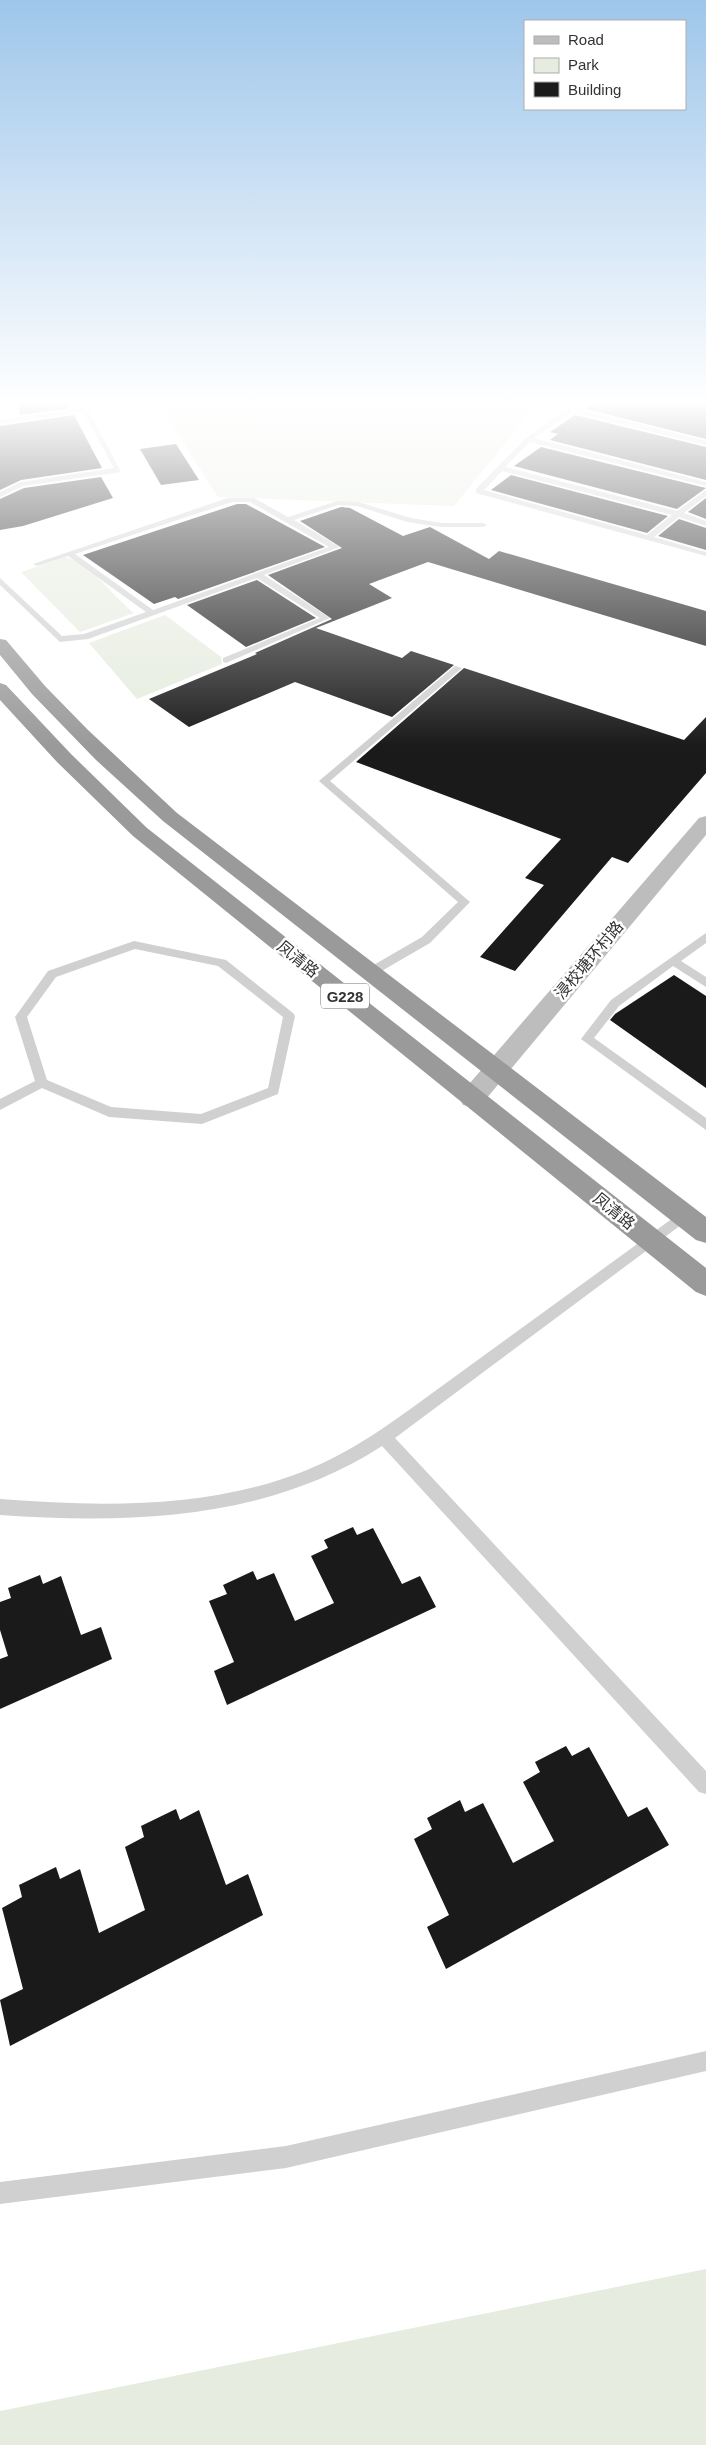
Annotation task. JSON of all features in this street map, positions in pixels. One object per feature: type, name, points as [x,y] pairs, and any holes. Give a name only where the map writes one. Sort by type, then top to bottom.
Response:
[{"type":"highway","name":"凤清路","points":[[0,644],[61,712],[136,787],[216,854],[706,1232]]},
{"type":"highway","name":"凤清路","points":[[0,689],[70,764],[140,832],[706,1284]]},
{"type":"street","name":"浸校塘环村路","points":[[472,1098],[706,822]]},
{"type":"lane","points":[[36,564],[179,517]]},
{"type":"lane","points":[[0,580],[60,639],[85,637],[336,547],[282,517]]},
{"type":"lane","points":[[287,520],[296,517]]},
{"type":"lane","points":[[401,517],[426,522],[483,525]]},
{"type":"lane","points":[[573,517],[706,554]]},
{"type":"lane","points":[[648,538],[674,517]]},
{"type":"lane","points":[[687,517],[706,524]]},
{"type":"lane","points":[[69,553],[152,613]]},
{"type":"lane","points":[[226,660],[326,618],[258,575]]},
{"type":"lane","points":[[369,973],[426,940],[465,902],[324,781],[458,668]]},
{"type":"lane","points":[[706,937],[615,1003],[587,1039],[706,1125]]},
{"type":"lane","points":[[134,944],[222,963],[289,1016],[274,1090],[202,1119],[109,1112],[42,1083],[21,1017],[52,974],[134,944]]},
{"type":"lane","points":[[673,961],[706,983]]},
{"type":"lane","points":[[0,1105],[42,1083]]},
{"type":"lane","points":[[0,1507],[40,1511],[102,1512],[165,1508],[228,1500],[270,1490],[311,1476],[384,1437],[684,1215]]},
{"type":"lane","points":[[384,1437],[706,1785]]},
{"type":"lane","points":[[0,2194],[286,2157],[706,2061]]},
{"type":"green space","points":[[65,557],[75,561],[93,574],[134,613],[80,632],[21,572]]},
{"type":"green space","points":[[165,615],[221,657],[222,664],[137,699],[89,643]]},
{"type":"green space","points":[[706,2269],[706,2445],[0,2445],[0,2411]]},
{"type":"building","points":[[0,517],[52,517],[23,526],[0,530]]},
{"type":"building","points":[[197,517],[270,517],[325,547],[178,599],[175,597],[154,604],[83,555]]},
{"type":"building","points":[[311,517],[367,517],[403,536],[430,527],[489,559],[499,551],[706,611],[706,646],[428,562],[369,584],[392,598],[316,628],[402,658],[411,651],[454,665],[392,717],[295,682],[189,727],[149,699],[257,654],[255,653],[332,619],[268,575],[342,548],[300,521]]},
{"type":"building","points":[[589,517],[667,517],[647,533]]},
{"type":"building","points":[[679,519],[706,528],[706,550],[658,536]]},
{"type":"building","points":[[257,580],[316,618],[246,647],[187,605]]},
{"type":"building","points":[[464,668],[684,740],[706,717],[706,773],[628,863],[612,857],[515,971],[480,957],[544,885],[525,878],[561,839],[356,762]]},
{"type":"building","points":[[674,975],[706,996],[706,1088],[610,1020],[615,1014]]},
{"type":"building","points":[[353,1527],[357,1535],[373,1528],[402,1584],[420,1576],[436,1607],[227,1705],[214,1671],[234,1662],[209,1601],[227,1594],[223,1585],[253,1571],[257,1580],[274,1573],[295,1621],[334,1603],[311,1556],[328,1548],[324,1540]]},
{"type":"building","points":[[40,1575],[43,1584],[61,1576],[81,1635],[101,1627],[112,1659],[0,1709],[0,1659],[8,1656],[0,1630],[0,1602],[11,1598],[8,1588]]},
{"type":"building","points":[[566,1746],[572,1756],[589,1747],[628,1817],[647,1807],[669,1845],[446,1969],[427,1927],[449,1915],[414,1839],[432,1829],[427,1818],[460,1800],[465,1812],[483,1803],[513,1863],[554,1841],[523,1782],[540,1772],[535,1762]]},
{"type":"building","points":[[176,1809],[180,1820],[199,1810],[226,1885],[248,1874],[263,1915],[10,2046],[0,2000],[23,1989],[2,1908],[22,1897],[19,1885],[56,1867],[60,1879],[80,1869],[99,1933],[145,1910],[125,1847],[144,1837],[141,1826]]}]
